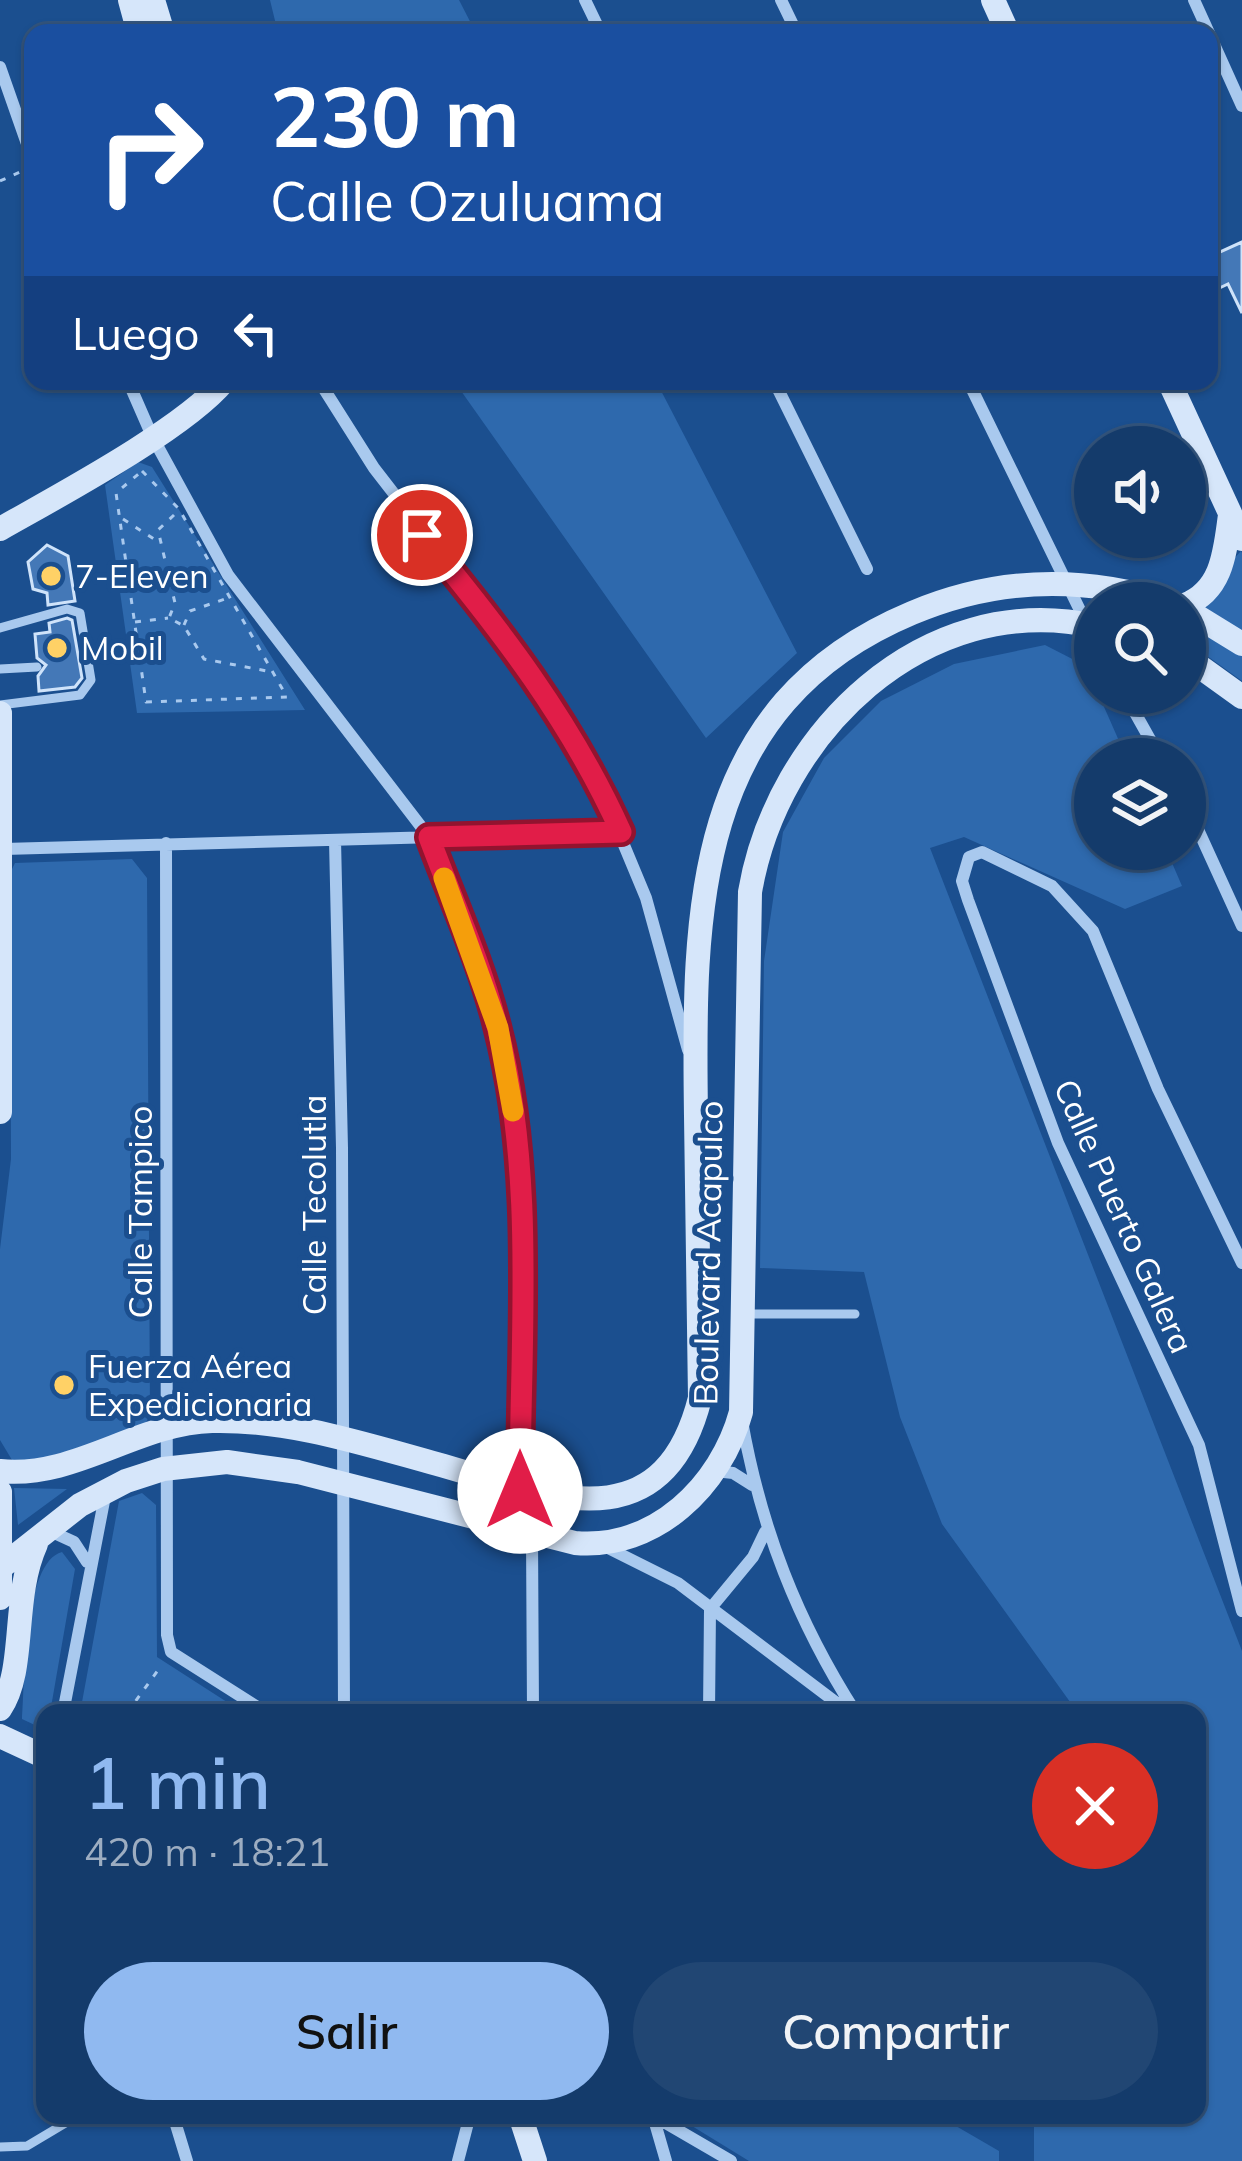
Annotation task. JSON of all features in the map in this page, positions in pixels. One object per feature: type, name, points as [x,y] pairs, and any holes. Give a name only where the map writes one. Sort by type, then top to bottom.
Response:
[{"type":"main road","points":[[0,529],[152,436],[217,390]]},
{"type":"main road","points":[[1173,390],[1242,538]]},
{"type":"main road","points":[[0,553],[38,508]]},
{"type":"main road","points":[[1206,593],[1216,580],[1230,513]]},
{"type":"main road","points":[[1066,582],[1074,584]]},
{"type":"main road","name":"Boulevard Acapulco","points":[[661,1471],[685,1441],[700,1398],[695,1076],[704,885],[718,819],[743,761],[796,691],[845,650],[927,607],[1013,585],[1066,582]]},
{"type":"main road","points":[[1206,621],[1242,644]]},
{"type":"main road","name":"Boulevard Acapulco","points":[[603,1546],[671,1516],[715,1471],[734,1438],[741,1412],[750,892],[767,819],[820,730],[880,676],[956,637],[1033,622],[1074,628]]},
{"type":"main road","points":[[1206,671],[1242,697]]},
{"type":"main road","points":[[0,709],[4,849],[0,1112]]},
{"type":"main road","points":[[0,1471],[48,1470],[168,1425],[240,1421],[340,1438],[558,1500],[613,1498],[632,1492],[661,1471],[715,1471]]},
{"type":"main road","points":[[1,1568],[43,1533],[106,1492],[163,1469],[262,1464],[532,1535],[603,1546]]},
{"type":"main road","points":[[0,1492],[0,1598]]},
{"type":"main road","points":[[0,1709],[13,1679],[20,1584],[43,1533]]},
{"type":"main road","points":[[0,1736],[36,1753]]},
{"type":"main road","points":[[523,2124],[535,2161]]},
{"type":"street","points":[[1218,53],[1242,106]]},
{"type":"street","points":[[0,68],[24,138]]},
{"type":"street","points":[[1218,72],[1225,69]]},
{"type":"street","points":[[132,390],[228,575],[429,837],[498,1028],[513,1103],[520,1220],[520,1491]]},
{"type":"street","points":[[326,390],[374,468],[529,668],[589,761],[646,898],[695,1076]]},
{"type":"street","points":[[778,390],[867,569]]},
{"type":"street","points":[[972,390],[1074,597]]},
{"type":"street","points":[[4,849],[621,832]]},
{"type":"street","name":"Calle Tecolutla","points":[[335,840],[343,1148],[344,1704]]},
{"type":"street","name":"Calle Tampico","points":[[166,843],[168,1425],[163,1469],[165,1614],[171,1652]]},
{"type":"street","points":[[1206,847],[1242,926]]},
{"type":"street","name":"Calle Puerto Galera","points":[[1242,1263],[1158,1089],[1093,931],[1052,886],[982,851],[964,866],[968,900],[1058,1143],[1199,1445],[1242,1612]]},
{"type":"street","points":[[741,1412],[766,1532],[817,1650],[848,1704]]},
{"type":"street","points":[[715,1471],[733,1473],[753,1486]]},
{"type":"street","points":[[64,1704],[88,1563],[106,1492]]},
{"type":"street","points":[[709,1704],[710,1609],[753,1558],[766,1532]]},
{"type":"street","points":[[43,1533],[74,1542],[88,1563]]},
{"type":"street","points":[[532,1535],[533,1704]]},
{"type":"street","points":[[603,1546],[678,1583],[841,1704]]},
{"type":"street","points":[[171,1652],[253,1704]]},
{"type":"street","points":[[176,2124],[187,2161]]},
{"type":"street","points":[[458,2161],[468,2124]]},
{"type":"street","points":[[655,2124],[666,2161]]},
{"type":"street","points":[[667,2124],[730,2161]]},
{"type":"lane","points":[[0,628],[74,610],[84,619],[85,663],[91,680],[80,695],[0,709]]},
{"type":"lane","points":[[0,669],[37,667]]},
{"type":"lane","points":[[743,1313],[855,1314]]},
{"type":"lane","points":[[0,2147],[27,2146],[64,2124]]},
{"type":"path","points":[[142,471],[179,509],[287,697],[146,702],[120,518],[116,493],[142,471]]},
{"type":"path","points":[[170,618],[175,604],[158,530],[179,509]]},
{"type":"path","points":[[120,518],[162,544]]},
{"type":"path","points":[[175,604],[190,610],[230,598]]},
{"type":"path","points":[[184,626],[190,610]]},
{"type":"path","points":[[134,622],[170,618],[184,626],[204,659],[274,672]]},
{"type":"path","points":[[133,1704],[171,1652]]},
{"type":"shaded area","points":[[270,0],[459,0],[471,24],[276,24]]},
{"type":"shaded area","points":[[460,390],[661,390],[797,653],[706,738]]},
{"type":"shaded area","points":[[138,462],[152,467],[305,710],[137,713],[105,485]]},
{"type":"shaded area","points":[[1241,551],[1242,681],[1206,655],[1206,590]]},
{"type":"shaded area","points":[[1045,645],[1074,660],[1074,714],[1107,714],[1118,738],[1074,738],[1074,870],[1175,870],[1182,886],[1125,909],[964,837],[930,848],[1242,1651],[1242,2161],[1034,2161],[1034,2124],[1206,2124],[1206,1704],[1072,1704],[942,1524],[900,1417],[864,1272],[760,1268],[764,961],[783,832],[824,758],[881,701],[954,664]]},
{"type":"shaded area","points":[[132,859],[147,878],[150,1413],[146,1423],[43,1467],[12,1460],[0,1440],[0,1249],[11,1159],[10,873],[15,863]]},
{"type":"shaded area","points":[[14,1488],[67,1489],[18,1525]]},
{"type":"shaded area","points":[[142,1493],[156,1505],[157,1657],[230,1704],[82,1704],[119,1501]]},
{"type":"shaded area","points":[[62,1552],[75,1569],[52,1704],[36,1704],[36,1726],[22,1719],[28,1626],[40,1577],[49,1561]]},
{"type":"shaded area","points":[[689,2124],[952,2124],[999,2151],[999,2161],[749,2161]]},
{"type":"building","points":[[1242,242],[1242,313],[1228,284],[1218,289],[1218,253]]},
{"type":"building","name":"7-Eleven","points":[[47,545],[68,556],[75,601],[48,605],[47,593],[33,589],[28,562]]},
{"type":"building","name":"Mobil","points":[[72,620],[82,678],[75,687],[39,691],[38,676],[46,665],[37,658],[35,634],[50,632],[49,623]]},
{"type":"slow traffic","points":[[444,878],[498,1028],[513,1111]]},
{"type":"place","name":"7-Eleven","points":[[51,576]]},
{"type":"place","name":"Mobil","points":[[57,648]]},
{"type":"place","name":"Fuerza Aérea Expedicionaria","points":[[64,1385]]},
{"type":"route","points":[[422,535],[529,668],[589,761],[621,832],[429,837],[498,1028],[513,1103],[520,1220],[520,1491]]}]
